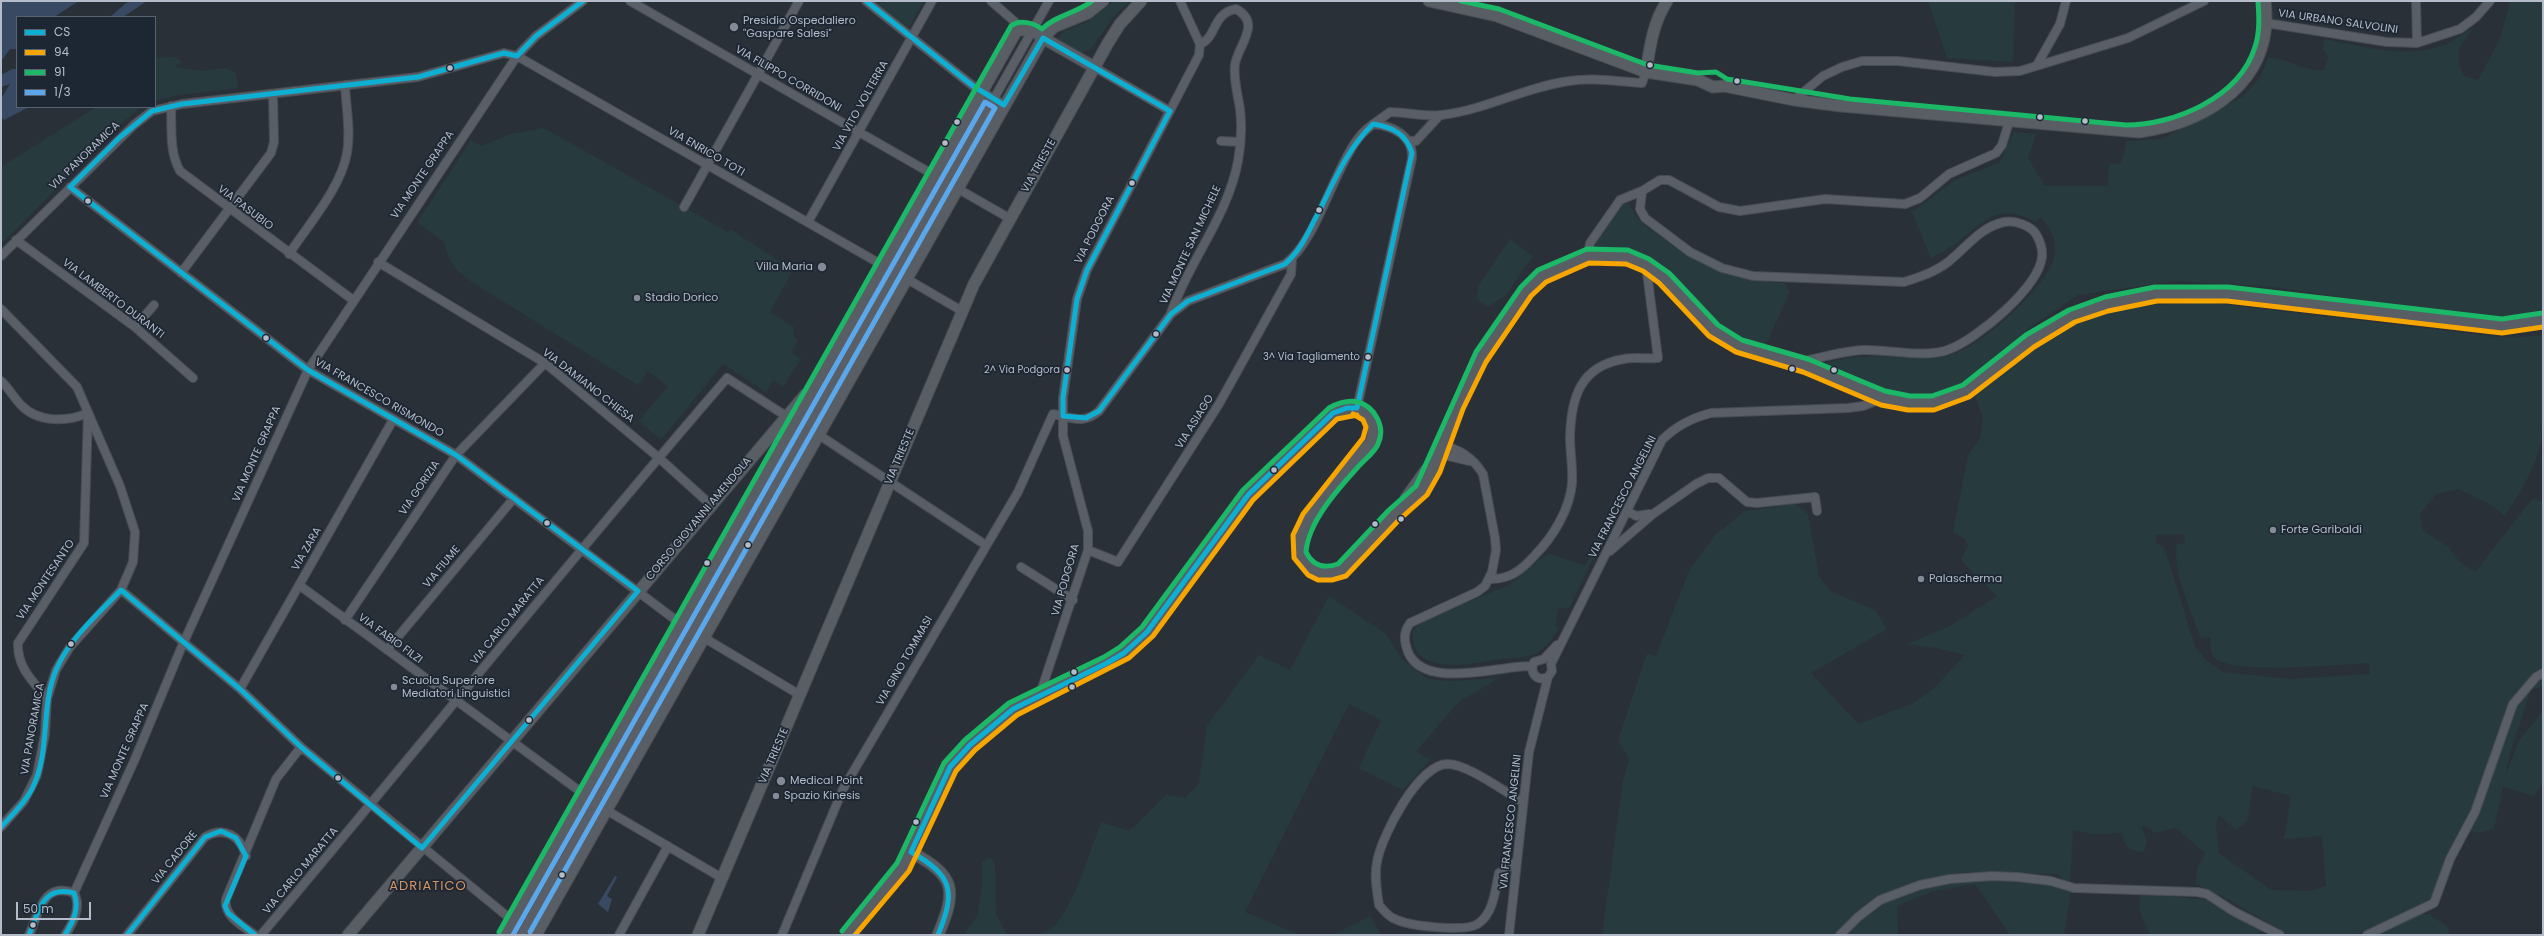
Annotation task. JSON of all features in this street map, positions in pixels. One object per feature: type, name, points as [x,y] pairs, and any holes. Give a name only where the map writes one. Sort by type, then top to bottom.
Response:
[{"type":"street","points":[[517,56],[536,36],[583,1]]},
{"type":"street","name":"VIA FILIPPO CORRIDONI","points":[[630,1],[958,188]]},
{"type":"street","points":[[684,207],[799,1]]},
{"type":"street","points":[[866,1],[982,92],[1004,105]]},
{"type":"street","name":"VIA VITO VOLTERRA","points":[[808,222],[932,1]]},
{"type":"street","points":[[991,1],[1015,22],[1017,30],[1032,30],[1043,38],[1170,111]]},
{"type":"street","points":[[521,935],[1049,1]]},
{"type":"street","points":[[536,935],[1043,38],[1054,27],[1088,13],[1103,1]]},
{"type":"street","name":"VIA TRIESTE","points":[[698,935],[889,481],[986,259],[1094,67],[1120,24],[1142,1]]},
{"type":"street","points":[[1180,1],[1200,44]]},
{"type":"street","points":[[1429,1],[1497,16],[1646,72],[1698,80],[1715,79],[1724,86],[1794,100],[2009,122],[2139,132],[2165,129],[2192,118],[2234,92],[2249,76],[2261,53],[2266,22],[2265,1]]},
{"type":"street","points":[[1063,416],[1081,420],[1090,419],[1099,411],[1171,314],[1188,301],[1284,264],[1292,259],[1304,241],[1356,140],[1373,124],[1390,112],[1440,115],[1470,108],[1530,89],[1570,80],[1598,79],[1642,84],[1646,72],[1651,38],[1657,16],[1667,1]]},
{"type":"street","points":[[2037,65],[2060,24],[2066,1]]},
{"type":"street","points":[[1794,100],[1823,76],[1842,67],[1862,61],[1898,61],[1995,72],[2020,71],[2128,38],[2190,4],[2204,1]]},
{"type":"street","points":[[2416,1],[2417,43]]},
{"type":"street","name":"VIA URBANO SALVOLINI","points":[[2266,22],[2387,42],[2417,43],[2460,28],[2476,17],[2490,1]]},
{"type":"street","name":"VIA MONTE SAN MICHELE","points":[[1171,314],[1178,293],[1216,222],[1233,181],[1240,142],[1240,112],[1235,66],[1249,23],[1247,16],[1236,9],[1227,10],[1217,20],[1207,39],[1200,44]]},
{"type":"street","name":"CORSO GIOVANNI AMENDOLA","points":[[348,935],[711,505],[791,419],[818,380],[1017,30]]},
{"type":"street","name":"VIA PODGORA","points":[[1040,694],[1073,600],[1088,550],[1088,531],[1063,436],[1063,398],[1076,299],[1087,270],[1199,55],[1200,44]]},
{"type":"street","name":"VIA PANORAMICA","points":[[1,256],[134,125],[152,111],[171,106],[418,77],[504,53],[517,56]]},
{"type":"street","name":"VIA ENRICO TOTI","points":[[517,56],[884,266]]},
{"type":"street","name":"VIA MONTE GRAPPA","points":[[74,893],[135,759],[184,642],[308,370],[378,262],[517,56]]},
{"type":"street","points":[[289,254],[340,177],[347,153],[349,134],[345,85]]},
{"type":"street","points":[[181,273],[271,153],[274,142],[273,95]]},
{"type":"street","name":"VIA PASUBIO","points":[[171,106],[174,162],[180,172],[229,210],[353,300]]},
{"type":"street","points":[[1409,141],[1416,141],[1440,115]]},
{"type":"street","points":[[847,935],[895,878],[911,852],[937,792],[950,768],[970,745],[1013,709],[1040,694],[1107,663],[1124,653],[1147,632],[1248,495],[1334,413],[1347,408],[1356,408],[1368,415],[1374,426],[1375,433],[1362,454],[1341,476],[1304,526],[1298,546],[1299,553],[1303,561],[1316,572],[1327,574],[1338,572],[1394,515],[1422,490],[1433,470],[1440,446],[1480,358],[1526,291],[1542,276],[1588,252],[1620,200],[1642,191],[1660,180],[1669,180],[1719,207],[1740,211],[1825,199],[1905,204],[1920,198],[1949,174],[1996,153],[2002,145],[2009,122]]},
{"type":"street","points":[[1356,408],[1412,158],[1409,141],[1397,130],[1373,124]]},
{"type":"street","points":[[1221,141],[1240,142]]},
{"type":"street","name":"VIA FRANCESCO RISMONDO","points":[[70,187],[308,370],[456,455],[681,624],[703,638]]},
{"type":"street","points":[[958,188],[1009,218]]},
{"type":"street","points":[[1642,191],[1640,209],[1645,218],[1690,252],[1722,268],[1753,276],[1904,282],[1928,274],[1985,229],[2003,222],[2013,221],[2033,230],[2041,243],[2042,257],[2037,271],[2009,307],[1980,332],[1950,350],[1916,353],[1862,350],[1809,360],[1805,365]]},
{"type":"street","name":"VIA LAMBERTO DURANTI","points":[[16,240],[135,327],[193,378]]},
{"type":"street","points":[[1588,252],[1627,257],[1646,265],[1664,278],[1709,326],[1723,338],[1739,346],[1805,365],[1883,398],[1922,404],[1953,398],[1980,382],[2030,341],[2051,327],[2090,308],[2156,294],[2227,294],[2502,326],[2543,320]]},
{"type":"street","name":"VIA ASIAGO","points":[[1088,550],[1118,562],[1219,404],[1291,274],[1292,259]]},
{"type":"street","name":"VIA DAMIANO CHIESA","points":[[378,262],[545,363],[658,457],[711,505]]},
{"type":"street","points":[[1489,579],[1502,580],[1523,569],[1538,552],[1562,515],[1569,500],[1572,482],[1572,410],[1575,393],[1584,381],[1600,366],[1625,359],[1658,358],[1646,265]]},
{"type":"street","points":[[906,279],[962,311]]},
{"type":"street","points":[[135,327],[154,305]]},
{"type":"street","name":"VIA PANORAMICA","points":[[1,309],[72,380],[84,401],[120,486],[135,532],[133,562],[121,590],[62,658],[47,699],[45,734],[38,775],[24,801],[1,827]]},
{"type":"street","name":"VIA GORIZIA","points":[[344,620],[456,455],[545,363]]},
{"type":"street","name":"VIA CARLO MARATTA","points":[[261,935],[457,702],[581,548],[727,378],[791,419]]},
{"type":"street","points":[[1,381],[20,405],[37,416],[44,418],[76,418],[88,413]]},
{"type":"street","name":"VIA FRANCESCO ANGELINI","points":[[1509,935],[1523,802],[1530,752],[1548,677],[1552,671],[1551,664],[1662,440],[1672,430],[1694,418],[1710,413],[1848,408],[1863,406],[1883,398]]},
{"type":"street","name":"VIA MONTESANTO","points":[[47,699],[23,668],[19,658],[18,644],[84,543],[88,413]]},
{"type":"street","name":"VIA GINO TOMMASI","points":[[782,935],[843,789],[1018,492],[1052,414],[1063,416]]},
{"type":"street","points":[[505,935],[681,624],[791,419],[819,435],[981,542]]},
{"type":"street","name":"VIA ZARA","points":[[240,689],[393,420]]},
{"type":"street","points":[[1440,446],[1453,446],[1472,462],[1483,474],[1495,538],[1495,562],[1489,579],[1478,592],[1410,623],[1404,636],[1410,654],[1424,667],[1434,672],[1446,674],[1514,666],[1532,666]]},
{"type":"street","points":[[1605,556],[1653,514],[1708,478],[1719,478],[1747,502],[1757,503],[1815,497],[1817,510]]},
{"type":"street","name":"VIA FIUME","points":[[387,650],[514,498]]},
{"type":"street","points":[[1627,510],[1636,516],[1653,514]]},
{"type":"street","points":[[1623,519],[1633,530]]},
{"type":"street","points":[[1021,567],[1073,600]]},
{"type":"street","name":"VIA FABIO FILZI","points":[[299,585],[344,620],[585,795]]},
{"type":"street","points":[[121,590],[240,689],[302,747],[372,804],[422,848],[513,921]]},
{"type":"street","points":[[703,638],[800,695]]},
{"type":"street","name":"VIA FRANCESCO ANGELINI","points":[[1539,712],[1538,678],[1533,673],[1532,666],[1537,660],[1544,659],[1562,640]]},
{"type":"street","points":[[1544,659],[1551,664]]},
{"type":"street","points":[[2367,935],[2434,903],[2450,859],[2475,812],[2512,704],[2536,677],[2543,673]]},
{"type":"street","points":[[1538,678],[1548,677]]},
{"type":"street","points":[[255,935],[228,913],[225,906],[276,779],[302,747]]},
{"type":"street","points":[[1517,861],[1499,873],[1491,909],[1479,924],[1468,927],[1409,924],[1393,919],[1379,905],[1377,862],[1385,837],[1397,811],[1410,794],[1435,767],[1446,764],[1459,765],[1523,802]]},
{"type":"street","points":[[606,810],[722,878]]},
{"type":"street","name":"VIA CADORE","points":[[127,935],[205,837],[214,832],[228,832],[240,842],[246,856]]},
{"type":"street","points":[[619,935],[668,846]]},
{"type":"street","points":[[911,852],[935,865],[947,880],[950,891],[949,903],[938,935]]},
{"type":"street","points":[[1840,935],[1858,917],[1880,900],[1936,881],[1992,876],[2051,881],[2074,888],[2197,892],[2207,894],[2233,911],[2280,935]]},
{"type":"street","points":[[29,935],[48,895],[59,889],[74,893],[77,898],[76,910],[65,935]]},
{"type":"green space","points":[[886,1],[923,2],[909,28],[878,4]]},
{"type":"green space","points":[[1114,1],[1131,1],[1114,16],[1090,50],[1078,52],[1058,39],[1062,32],[1087,22]]},
{"type":"green space","points":[[1928,1],[2015,1],[2013,62],[1947,58]]},
{"type":"green space","points":[[2510,1],[2543,1],[2543,309],[2509,317],[2463,315],[2272,287],[2176,281],[2078,295],[2033,325],[1968,381],[1939,393],[1916,396],[1893,393],[1823,363],[1857,357],[1928,358],[1950,355],[1962,351],[1991,331],[2034,290],[2051,266],[2055,253],[2052,233],[2040,217],[2036,222],[2012,213],[2002,213],[1994,216],[1985,220],[1955,244],[1931,258],[1912,212],[1955,180],[2000,162],[2014,132],[2036,134],[2028,158],[2045,186],[2108,186],[2109,164],[2121,164],[2127,141],[2161,139],[2242,97],[2260,78],[2268,58],[2283,60],[2310,69],[2324,70],[2329,57],[2323,49],[2324,39],[2383,50],[2427,50],[2442,46],[2474,27],[2461,45],[2458,55],[2464,76],[2478,80],[2500,39]]},
{"type":"green space","points":[[175,57],[182,62],[174,67],[201,71],[225,68],[236,73],[238,88],[179,95],[156,101],[156,58]]},
{"type":"green space","points":[[94,108],[140,108],[122,123],[1,244],[1,167]]},
{"type":"green space","name":"Stadio Dorico","points":[[544,128],[728,232],[730,229],[793,270],[770,312],[794,327],[793,334],[798,341],[791,352],[801,359],[783,387],[773,380],[766,392],[723,364],[661,440],[639,421],[668,386],[648,371],[638,385],[473,283],[454,266],[448,256],[445,242],[417,223],[471,140],[482,146],[510,134]]},
{"type":"green space","points":[[1629,203],[1632,210],[1640,220],[1649,228],[1681,251],[1708,267],[1748,279],[1784,283],[1790,291],[1766,345],[1740,336],[1722,327],[1677,279],[1655,260],[1642,253],[1628,249],[1595,249],[1596,237],[1618,206]]},
{"type":"green space","points":[[1510,239],[1533,256],[1506,295],[1488,307],[1476,299],[1479,285]]},
{"type":"green space","points":[[2204,302],[2507,338],[2543,335],[2543,402],[2539,452],[2521,490],[2505,516],[2493,506],[2458,489],[2436,494],[2420,514],[2423,530],[2449,548],[2459,561],[2475,572],[2533,498],[2543,502],[2543,686],[2531,690],[2511,750],[2505,776],[2519,741],[2543,711],[2543,783],[2534,796],[2503,787],[2494,829],[2476,833],[2461,828],[2430,901],[2356,935],[2289,935],[2222,896],[2196,884],[2197,870],[2205,853],[2176,828],[2155,833],[2145,825],[2142,828],[2147,840],[2144,852],[2135,851],[2126,845],[2121,833],[2094,834],[2073,830],[2070,883],[2063,880],[2058,874],[1965,872],[1971,879],[2050,882],[2071,892],[2064,935],[2010,935],[1975,884],[1933,891],[1897,906],[1898,935],[1602,935],[1623,781],[1629,759],[1618,741],[1647,654],[1656,656],[1689,571],[1716,534],[1745,511],[1796,504],[1808,514],[1819,576],[1830,591],[1876,611],[1887,629],[1811,673],[1858,724],[1912,704],[1933,689],[1965,655],[1936,648],[1907,644],[1950,626],[1997,596],[1961,560],[1968,546],[1965,539],[1953,532],[1968,455],[1980,439],[1983,417],[1974,394],[2032,350],[2079,322],[2096,315],[2122,308]],"holes":[[[2185,534],[2185,543],[2177,544],[2176,555],[2180,579],[2201,638],[2211,637],[2211,650],[2214,657],[2224,663],[2263,668],[2312,667],[2369,663],[2370,674],[2289,679],[2223,672],[2207,661],[2195,647],[2168,559],[2163,547],[2156,543],[2156,535]],[[2253,786],[2291,796],[2284,839],[2322,836],[2326,886],[2311,891],[2271,890],[2219,853],[2216,826],[2219,815],[2236,830],[2247,821]]]},
{"type":"green space","points":[[1605,528],[1608,529],[1569,608],[1558,609],[1556,627],[1559,628],[1550,642],[1537,653],[1524,657],[1459,665],[1431,662],[1421,655],[1414,645],[1413,630],[1426,619],[1509,585],[1548,553],[1585,566]]},
{"type":"green space","points":[[1329,596],[1385,633],[1403,660],[1428,679],[1451,681],[1499,678],[1459,702],[1416,751],[1430,760],[1403,790],[1359,768],[1381,720],[1349,704],[1245,912],[1300,935],[1039,935],[1057,923],[1064,913],[1082,875],[1101,822],[1130,831],[1166,795],[1185,798],[1199,784],[1207,726],[1259,655],[1290,670]]},
{"type":"green space","points":[[990,857],[995,863],[996,914],[1007,935],[963,935],[978,915],[982,883],[982,862]]},
{"type":"green space","points":[[2141,893],[2206,900],[2261,931],[2258,935],[2150,935],[2139,909]]},
{"type":"green space","points":[[2422,913],[2430,915],[2448,927],[2449,935],[2376,935]]},
{"type":"green space","points":[[1370,916],[1381,935],[1333,935]]},
{"type":"water","points":[[1,1],[79,1],[56,16],[16,16],[16,49],[10,49],[2,60]]},
{"type":"water","points":[[134,1],[147,1],[124,16],[111,16],[126,3]]},
{"type":"water","points":[[12,69],[16,69],[16,108],[27,108],[4,120],[1,117],[1,99],[10,84],[1,87],[1,75]]},
{"type":"water","points":[[615,876],[617,877],[607,896],[612,899],[608,912],[598,904]]},
{"type":"transit line","name":"CS","points":[[1,827],[25,800],[38,775],[44,745],[48,699],[56,670],[76,637],[121,590],[240,689],[301,747],[422,848],[638,591],[456,455],[308,370],[70,187],[119,138],[152,111],[182,104],[418,77],[504,53],[517,56],[536,36],[583,1]]},
{"type":"transit line","name":"CS","points":[[866,1],[973,86],[1004,105],[1043,38],[1170,111],[1087,270],[1077,299],[1063,398],[1063,416],[1086,418],[1099,411],[1171,314],[1188,301],[1285,264],[1305,238],[1333,182],[1354,146],[1373,124],[1387,127],[1398,132],[1406,141],[1412,153],[1357,408],[1347,408],[1333,413],[1248,495],[1147,632],[1124,653],[1107,663],[1013,709],[970,745],[950,767],[911,852],[935,869],[943,877],[947,886],[947,907],[938,935]]},
{"type":"transit line","name":"91","points":[[499,932],[1011,26],[1023,22],[1035,25],[1042,29],[1054,20],[1092,1]]},
{"type":"transit line","name":"91","points":[[1461,1],[1499,9],[1648,65],[1698,73],[1716,72],[1727,79],[1850,99],[2126,125],[2145,124],[2184,114],[2220,94],[2235,81],[2247,65],[2257,41],[2259,19],[2258,1]]},
{"type":"transit line","name":"1/3","points":[[513,935],[985,102],[995,108],[530,932]]},
{"type":"transit line","name":"91","points":[[842,931],[897,863],[944,763],[965,740],[1009,703],[1104,657],[1120,647],[1142,627],[1243,490],[1329,408],[1343,402],[1354,401],[1364,405],[1374,413],[1380,425],[1380,438],[1374,450],[1360,464],[1325,506],[1312,529],[1306,552],[1309,557],[1319,565],[1328,566],[1338,564],[1389,510],[1416,486],[1476,352],[1521,287],[1538,270],[1587,249],[1628,250],[1649,259],[1669,273],[1718,325],[1742,340],[1808,359],[1885,391],[1910,396],[1932,396],[1963,385],[2026,335],[2069,310],[2105,297],[2155,287],[2228,287],[2502,319],[2542,313]]},
{"type":"transit line","name":"94","points":[[1353,414],[1363,420],[1366,427],[1363,438],[1303,514],[1293,535],[1294,558],[1308,575],[1318,580],[1332,580],[1346,576],[1399,520],[1427,495],[1440,472],[1463,409],[1486,362],[1531,296],[1546,282],[1589,263],[1626,264],[1643,271],[1659,283],[1709,336],[1736,352],[1803,372],[1881,405],[1908,410],[1934,410],[1969,397],[2034,347],[2075,322],[2108,311],[2157,301],[2227,301],[2502,333],[2543,327]]},
{"type":"transit line","name":"94","points":[[855,935],[909,871],[956,771],[975,750],[1017,715],[1129,658],[1153,636],[1253,500],[1337,419],[1357,415]]},
{"type":"transit line","name":"CS","points":[[127,935],[205,837],[221,831],[236,838],[246,856],[225,906],[228,913],[255,935]]},
{"type":"transit line","name":"CS","points":[[29,935],[43,902],[48,896],[63,892],[74,893],[76,899],[75,915],[65,935]]},
{"type":"place","name":"Presidio Ospedaliero \"Gaspare Salesi\"","points":[[734,27]]},
{"type":"place","name":"Villa Maria","points":[[822,267]]},
{"type":"place","name":"Stadio Dorico","points":[[637,298]]},
{"type":"place","name":"3^ Via Tagliamento","points":[[1368,357]]},
{"type":"place","name":"2^ Via Podgora","points":[[1067,370]]},
{"type":"place","name":"Forte Garibaldi","points":[[2273,530]]},
{"type":"place","name":"Palascherma","points":[[1921,579]]},
{"type":"place","name":"Scuola Superiore Mediatori Linguistici","points":[[394,687]]},
{"type":"place","name":"Medical Point","points":[[781,781]]},
{"type":"place","name":"Spazio Kinesis","points":[[776,796]]},
{"type":"district","name":"ADRIATICO","points":[[428,887]]}]
